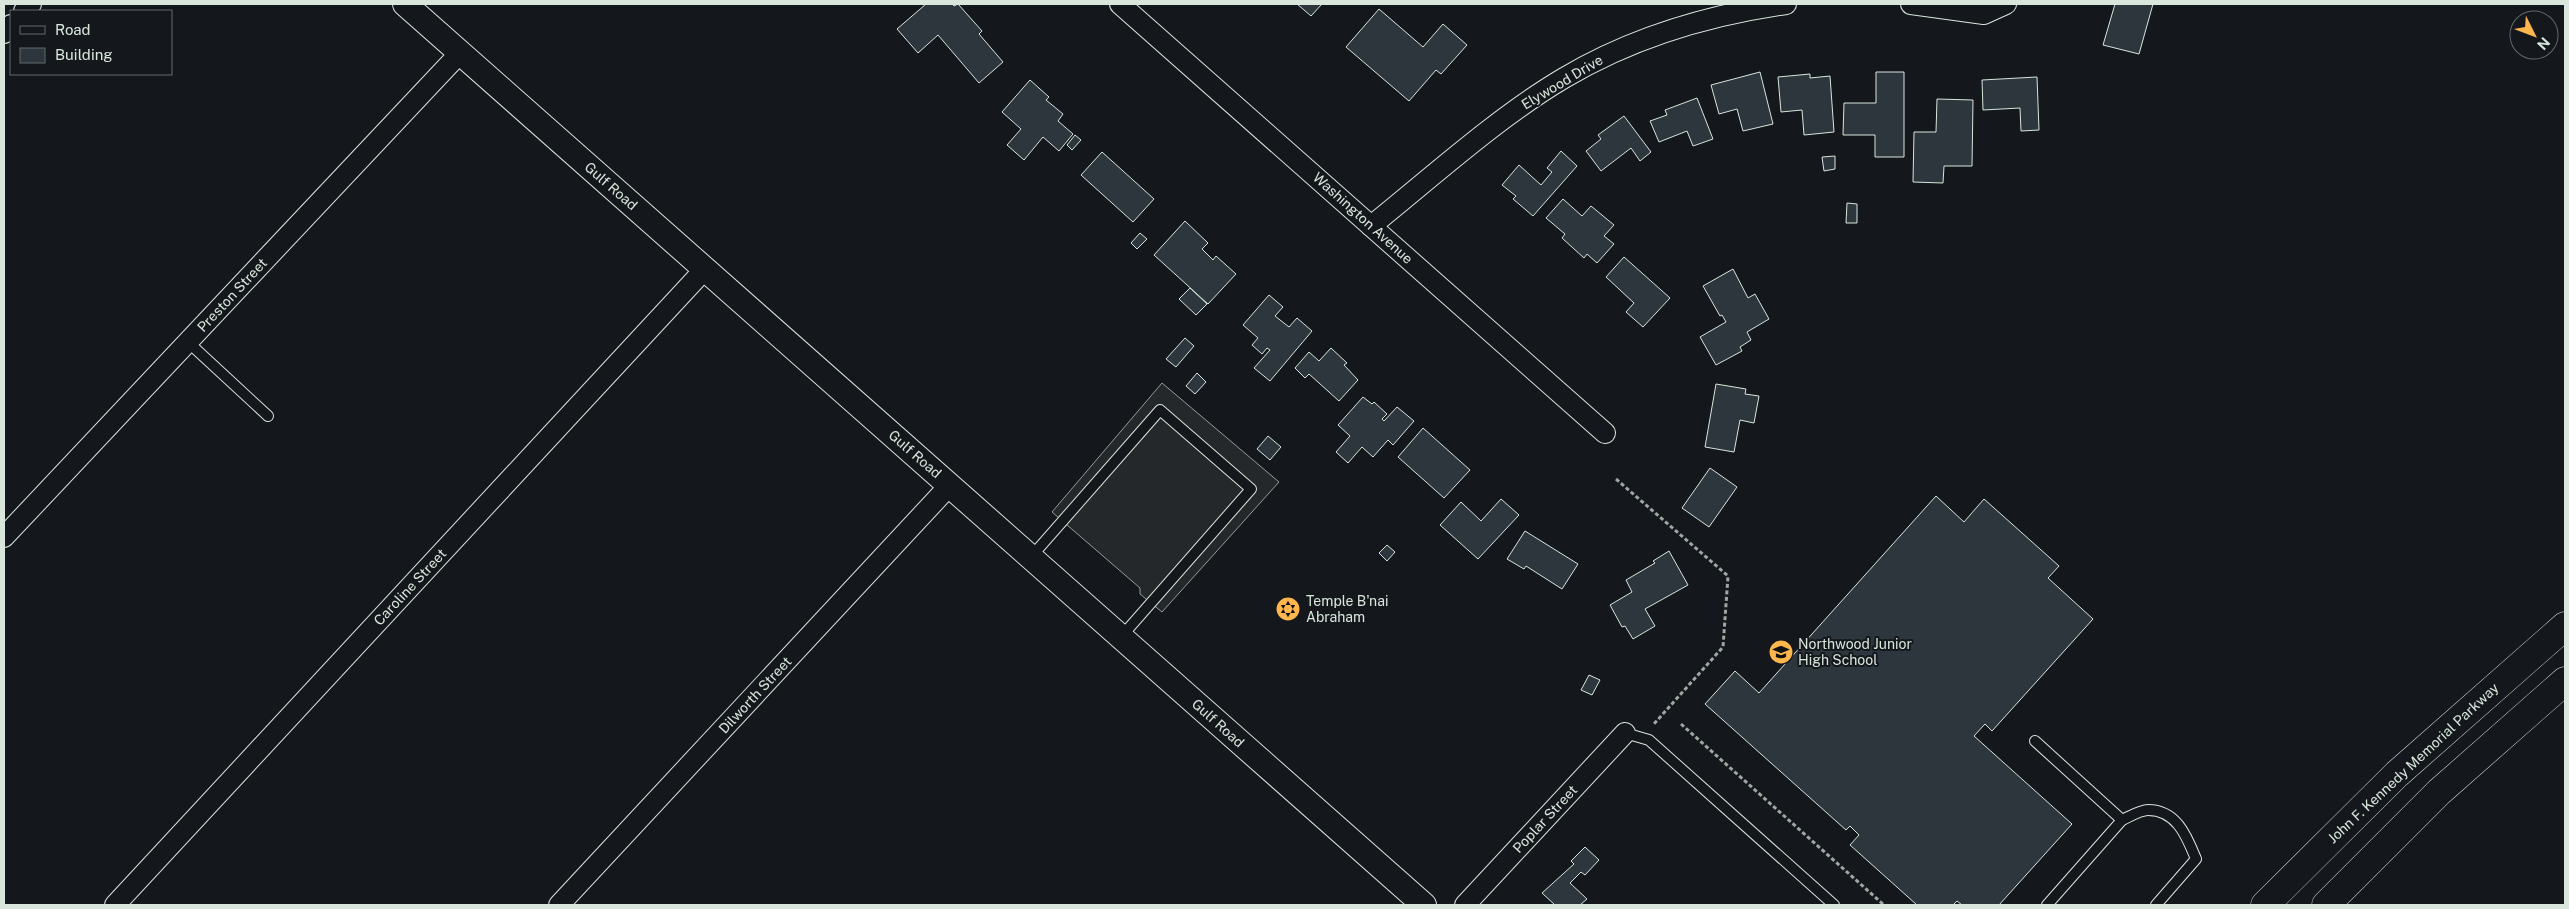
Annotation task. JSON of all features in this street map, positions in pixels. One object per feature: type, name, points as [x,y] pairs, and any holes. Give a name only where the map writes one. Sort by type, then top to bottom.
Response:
[{"type":"highway","name":"John F. Kennedy Memorial Parkway","points":[[2266,905],[2397,774],[2565,626]]},
{"type":"highway","points":[[2326,905],[2439,792],[2565,681]]},
{"type":"street","name":"Gulf Road","points":[[405,4],[1424,905]]},
{"type":"street","name":"Washington Avenue","points":[[1120,4],[1605,433]]},
{"type":"street","name":"Elywood Drive","points":[[1371,226],[1525,104],[1564,78],[1608,55],[1653,36],[1699,20],[1786,4]]},
{"type":"street","points":[[1911,4],[1984,14],[2006,4]]},
{"type":"street","name":"Preston Street","points":[[4,537],[460,53]]},
{"type":"street","name":"Caroline Street","points":[[115,905],[705,270]]},
{"type":"street","name":"Dilworth Street","points":[[559,905],[950,485]]},
{"type":"street","name":"Poplar Street","points":[[1465,905],[1634,735]]},
{"type":"lane","points":[[188,342],[268,416]]},
{"type":"lane","points":[[1031,557],[1160,410],[1251,489],[1121,637]]},
{"type":"lane","points":[[1634,735],[1649,740],[1834,905]]},
{"type":"lane","points":[[2035,741],[2122,820]]},
{"type":"lane","points":[[2047,905],[2122,820],[2147,810],[2170,815],[2186,834],[2196,859],[2156,905]]},
{"type":"path","points":[[1616,479],[1728,576],[1723,647],[1634,735]]},
{"type":"path","points":[[1681,724],[1884,905]]},
{"type":"shaded area","points":[[1162,383],[1279,482],[1162,612],[1140,594],[1140,588],[1052,512]]},
{"type":"building","points":[[926,4],[952,4],[954,6],[958,4],[982,31],[979,34],[1003,62],[979,83],[938,35],[918,53],[897,29]]},
{"type":"building","points":[[1297,4],[1322,4],[1311,16]]},
{"type":"building","points":[[2115,4],[2153,4],[2139,54],[2103,45]]},
{"type":"building","points":[[1379,9],[1423,47],[1443,24],[1467,45],[1441,74],[1436,70],[1409,101],[1346,47]]},
{"type":"building","points":[[1760,72],[1773,124],[1743,131],[1737,109],[1719,114],[1711,85]]},
{"type":"building","points":[[1876,72],[1904,72],[1904,157],[1875,157],[1875,135],[1843,135],[1844,103],[1876,103]]},
{"type":"building","points":[[1810,74],[1810,78],[1830,76],[1834,132],[1804,135],[1802,110],[1781,112],[1778,77]]},
{"type":"building","points":[[2037,77],[2039,130],[2021,131],[2020,108],[1983,110],[1982,80]]},
{"type":"building","points":[[1030,80],[1049,97],[1046,100],[1063,114],[1058,121],[1073,134],[1059,151],[1043,137],[1024,160],[1007,145],[1021,129],[1002,112]]},
{"type":"building","points":[[1697,98],[1713,139],[1693,146],[1687,131],[1659,142],[1650,121],[1667,115],[1665,110]]},
{"type":"building","points":[[1937,99],[1973,100],[1972,166],[1944,166],[1943,183],[1913,182],[1914,132],[1936,132]]},
{"type":"building","points":[[1624,116],[1651,152],[1640,161],[1631,148],[1601,171],[1586,151],[1601,139],[1598,135]]},
{"type":"building","points":[[1075,135],[1081,140],[1072,150],[1067,145]]},
{"type":"building","points":[[1561,151],[1577,166],[1533,216],[1513,199],[1516,196],[1502,185],[1519,165],[1541,185],[1552,172],[1547,168]]},
{"type":"building","points":[[1102,152],[1154,199],[1133,222],[1081,175]]},
{"type":"building","points":[[1835,156],[1835,169],[1824,171],[1822,157]]},
{"type":"building","points":[[1563,199],[1582,216],[1591,206],[1614,225],[1604,236],[1614,244],[1597,263],[1587,254],[1584,258],[1562,238],[1565,234],[1546,218]]},
{"type":"building","points":[[1847,203],[1857,204],[1857,223],[1846,223]]},
{"type":"building","points":[[1185,221],[1208,243],[1202,249],[1213,260],[1216,256],[1236,274],[1208,304],[1154,255]]},
{"type":"building","points":[[1140,233],[1147,239],[1137,249],[1131,243]]},
{"type":"building","points":[[1624,257],[1670,298],[1643,327],[1626,312],[1634,303],[1606,277]]},
{"type":"building","points":[[1733,269],[1748,298],[1755,294],[1769,319],[1747,332],[1751,340],[1740,347],[1742,351],[1716,365],[1700,337],[1726,322],[1722,315],[1720,316],[1703,286]]},
{"type":"building","points":[[1190,288],[1207,304],[1196,315],[1179,299]]},
{"type":"building","points":[[1269,295],[1283,307],[1275,316],[1289,327],[1297,318],[1312,331],[1270,381],[1254,368],[1270,350],[1267,348],[1262,354],[1252,345],[1258,338],[1243,325]]},
{"type":"building","points":[[1185,338],[1194,346],[1176,367],[1166,359]]},
{"type":"building","points":[[1331,348],[1347,363],[1344,365],[1358,380],[1339,401],[1309,374],[1305,378],[1295,368],[1309,352],[1319,361]]},
{"type":"building","points":[[1197,373],[1206,382],[1195,394],[1186,386]]},
{"type":"building","points":[[1716,384],[1746,389],[1745,394],[1759,396],[1754,423],[1740,420],[1734,452],[1705,447]]},
{"type":"building","points":[[1363,397],[1372,404],[1374,402],[1387,414],[1382,419],[1384,421],[1397,407],[1414,421],[1393,445],[1388,440],[1373,457],[1362,447],[1348,463],[1336,452],[1350,436],[1338,425]]},
{"type":"building","points":[[1423,428],[1470,470],[1444,498],[1398,457]]},
{"type":"building","points":[[1268,436],[1281,447],[1270,460],[1257,449]]},
{"type":"building","points":[[1710,468],[1737,487],[1709,527],[1682,508]]},
{"type":"building","points":[[1936,496],[1964,522],[1984,499],[2059,566],[2048,578],[2093,619],[1992,731],[1985,724],[1974,736],[2072,824],[1999,905],[1962,905],[1957,901],[1953,905],[1917,905],[1850,845],[1859,835],[1850,826],[1846,830],[1705,704],[1735,671],[1759,693]]},
{"type":"building","points":[[1501,499],[1519,515],[1478,559],[1440,525],[1461,502],[1481,521]]},
{"type":"building","points":[[1525,531],[1578,564],[1562,589],[1526,566],[1524,569],[1507,559]]},
{"type":"building","points":[[1387,545],[1395,552],[1387,561],[1379,553]]},
{"type":"building","points":[[1669,551],[1688,585],[1645,609],[1655,626],[1633,639],[1625,626],[1622,627],[1610,605],[1632,592],[1626,580],[1655,563],[1653,561]]},
{"type":"building","points":[[1589,675],[1600,680],[1592,695],[1581,690]]},
{"type":"building","points":[[1585,847],[1599,860],[1585,875],[1581,872],[1570,883],[1587,899],[1580,905],[1555,905],[1542,893],[1574,864],[1571,861]]},
{"type":"place","name":"Temple B'nai Abraham","points":[[1288,609]]},
{"type":"place","name":"Northwood Junior High School","points":[[1781,652]]}]
